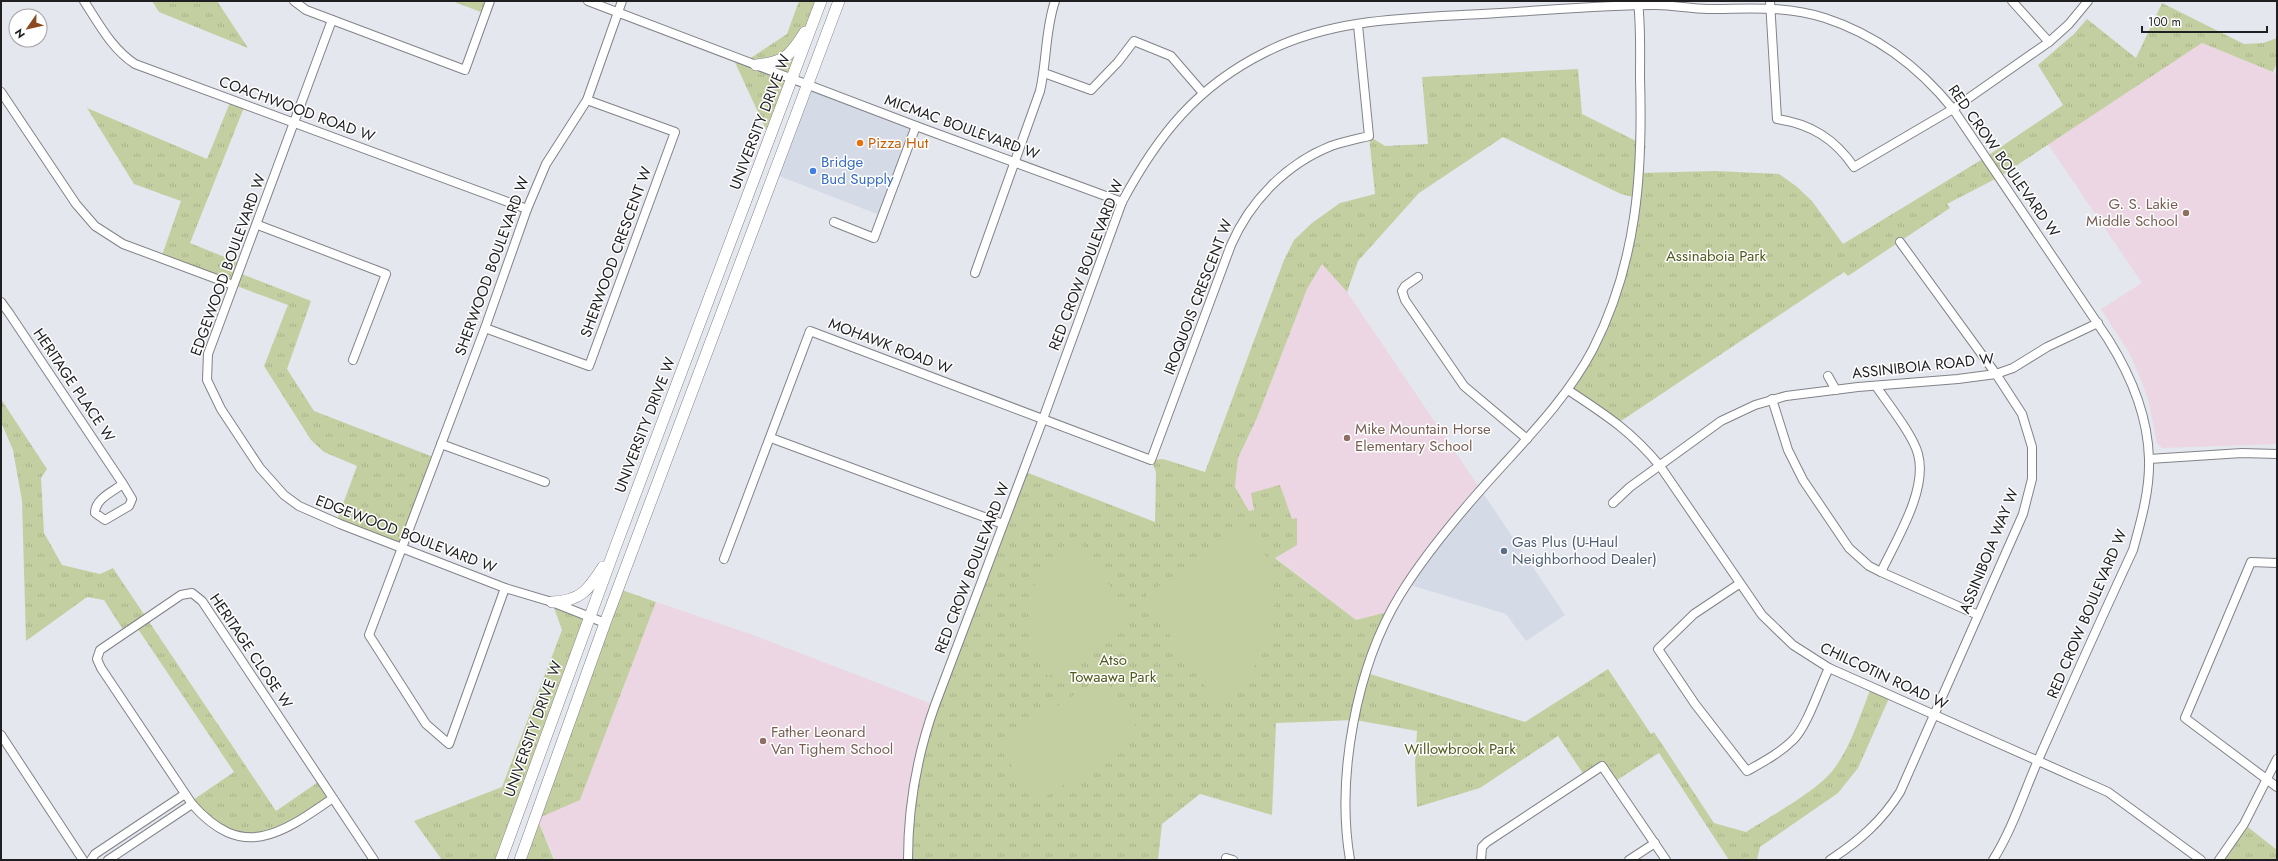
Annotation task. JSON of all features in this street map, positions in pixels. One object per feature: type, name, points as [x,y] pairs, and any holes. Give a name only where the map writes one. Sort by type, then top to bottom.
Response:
[{"type":"main road","name":"UNIVERSITY DRIVE W","points":[[501,860],[589,617],[821,1]]},
{"type":"main road","name":"UNIVERSITY DRIVE W","points":[[520,860],[605,623],[839,1]]},
{"type":"main road","points":[[756,65],[774,63],[788,56],[816,15]]},
{"type":"main road","points":[[552,602],[568,602],[582,595],[594,581],[615,548]]},
{"type":"street","name":"COACHWOOD ROAD W","points":[[84,1],[114,47],[123,56],[135,64],[527,209]]},
{"type":"street","points":[[294,1],[306,10],[465,70],[490,1]]},
{"type":"street","name":"MICMAC BOULEVARD W","points":[[588,1],[916,126],[1122,202]]},
{"type":"street","name":"SHERWOOD BOULEVARD W","points":[[505,588],[449,744],[426,724],[368,635],[485,328],[527,209],[546,164],[587,100],[622,1]]},
{"type":"street","points":[[976,272],[1032,117],[1044,73],[1049,24],[1055,1]]},
{"type":"street","points":[[2012,1],[2049,42]]},
{"type":"street","points":[[1770,4],[1777,119],[1793,121],[1829,138],[1843,151],[1854,167],[1954,109],[2049,42],[2069,24],[2088,1]]},
{"type":"street","points":[[1350,860],[1345,785],[1348,756],[1362,690],[1377,645],[1391,611],[1421,564],[1478,494],[1568,390],[1588,357],[1606,322],[1629,254],[1642,142],[1638,4]]},
{"type":"street","name":"RED CROW BOULEVARD W","points":[[908,860],[910,812],[915,779],[926,730],[1043,419],[1122,202],[1139,169],[1186,108],[1203,93],[1243,64],[1284,43],[1313,33],[1392,20],[1638,4],[1708,9],[1770,4],[1826,18],[1868,36],[1904,59],[1937,89],[1954,109],[2098,323],[2120,358],[2130,379],[2144,424],[2149,459],[2144,508],[2132,550],[2038,760],[2004,843],[1992,860]]},
{"type":"street","name":"EDGEWOOD BOULEVARD W","points":[[332,20],[258,225],[208,354],[206,367],[207,380],[221,409],[260,468],[276,487],[294,502],[315,514],[401,548],[505,588],[552,602],[605,623]]},
{"type":"street","name":"IROQUOIS CRESCENT W","points":[[1043,419],[1151,460],[1231,245],[1248,212],[1261,195],[1279,179],[1314,155],[1331,146],[1369,136],[1358,25]]},
{"type":"street","points":[[1044,73],[1091,90],[1118,62],[1134,41],[1171,56],[1203,93]]},
{"type":"street","points":[[1,92],[76,204],[95,226],[123,244],[234,285]]},
{"type":"street","name":"SHERWOOD CRESCENT W","points":[[485,328],[589,366],[675,132],[587,100]]},
{"type":"street","points":[[834,222],[874,238],[916,126]]},
{"type":"street","points":[[258,225],[386,274],[353,360]]},
{"type":"street","name":"ASSINIBOIA WAY W","points":[[1830,860],[1858,842],[1888,812],[1900,792],[1935,716],[1978,614],[2023,514],[2032,479],[2032,447],[2029,431],[2022,414],[1996,374],[1900,242]]},
{"type":"street","points":[[1418,277],[1405,286],[1402,292],[1405,300],[1464,386],[1527,439]]},
{"type":"street","name":"HERITAGE PLACE W","points":[[1,302],[124,484],[132,499],[128,506],[111,518],[105,520],[99,517],[95,513],[95,506],[98,502],[124,484]]},
{"type":"street","name":"ASSINIBOIA ROAD W","points":[[1613,503],[1630,487],[1721,421],[1772,399],[1836,390],[1996,374],[2014,368],[2047,347],[2098,323]]},
{"type":"street","name":"MOHAWK ROAD W","points":[[724,559],[810,332],[1043,419]]},
{"type":"street","name":"ASSINIBOIA ROAD W","points":[[1828,376],[1836,390]]},
{"type":"street","points":[[1876,386],[1918,453],[1921,477],[1911,507],[1881,572]]},
{"type":"street","name":"CHILCOTIN ROAD W","points":[[1568,390],[1633,435],[1660,466],[1739,584],[1762,615],[1783,636],[1809,657],[1829,668],[1935,716],[2108,792],[2201,860]]},
{"type":"street","points":[[1772,399],[1788,450],[1803,480],[1849,548],[1869,566],[1978,614]]},
{"type":"street","points":[[771,438],[1003,524]]},
{"type":"street","points":[[441,444],[545,482]]},
{"type":"street","points":[[2149,459],[2242,453],[2277,454]]},
{"type":"street","points":[[2277,563],[2251,562],[2185,718],[2277,787]]},
{"type":"street","points":[[1739,584],[1694,614],[1658,649],[1695,704],[1747,771],[1795,740],[1802,728],[1829,668]]},
{"type":"street","name":"HERITAGE CLOSE W","points":[[333,798],[274,837],[259,841],[244,841],[228,838],[216,831],[206,823],[185,794],[101,668],[97,659],[98,655],[104,646],[181,595],[192,593],[202,602],[333,798],[374,860]]},
{"type":"street","points":[[1,736],[83,860]]},
{"type":"street","points":[[2219,860],[2244,824],[2277,760]]},
{"type":"street","points":[[1481,860],[1482,847],[1487,842],[1602,766],[1666,860]]},
{"type":"street","points":[[91,860],[95,854],[185,794]]},
{"type":"street","points":[[108,860],[192,804]]},
{"type":"street","points":[[1629,860],[1655,843]]},
{"type":"shaded area","name":"G. S. Lakie Middle School","points":[[2202,43],[2277,74],[2277,444],[2162,448],[2157,443],[2148,399],[2139,375],[2130,354],[2101,309],[2142,283],[2048,144]]},
{"type":"shaded area","points":[[808,84],[916,126],[882,216],[774,174]]},
{"type":"shaded area","name":"Mike Mountain Horse Elementary School","points":[[1322,264],[1347,292],[1483,493],[1447,533],[1391,611],[1356,620],[1275,557],[1235,487],[1238,458],[1257,418],[1307,289]]},
{"type":"shaded area","points":[[1483,493],[1565,615],[1526,641],[1506,614],[1407,584],[1447,533]]},
{"type":"shaded area","name":"Father Leonard Van Tighem School","points":[[656,602],[750,634],[935,705],[908,860],[555,860],[539,823],[541,817],[580,800]]},
{"type":"green space","points":[[152,1],[217,1],[248,48],[159,12]]},
{"type":"green space","points":[[452,1],[490,1],[486,14]]},
{"type":"green space","points":[[799,1],[821,1],[770,138],[732,56],[746,61],[787,34]]},
{"type":"green space","points":[[2162,3],[2244,44],[2263,43],[2277,38],[2277,63],[2273,72],[2202,43],[1999,177],[1947,204],[1950,208],[1848,276],[1844,272],[1618,423],[1568,390],[1604,325],[1641,199],[1621,194],[1503,137],[1419,193],[1358,261],[1347,292],[1322,264],[1307,289],[1257,418],[1238,458],[1235,487],[1249,511],[1254,510],[1251,493],[1280,485],[1292,519],[1297,518],[1297,545],[1275,558],[1356,620],[1391,611],[1367,673],[1525,722],[1608,669],[1651,734],[1654,732],[1714,823],[1746,832],[1805,795],[1826,778],[1833,770],[1850,741],[1871,688],[1890,696],[1858,768],[1838,793],[1760,847],[1757,860],[1729,860],[1659,753],[1614,782],[1602,766],[1586,778],[1558,736],[1480,788],[1417,807],[1415,763],[1417,731],[1355,720],[1276,723],[1272,815],[1200,794],[1162,824],[1158,860],[908,860],[921,752],[1023,471],[1155,522],[1156,472],[1151,460],[1163,459],[1205,472],[1284,260],[1294,240],[1312,223],[1340,203],[1375,194],[1369,136],[1385,146],[1428,144],[1422,77],[1578,69],[1582,114],[1646,146],[1639,173],[1716,171],[1779,174],[1796,186],[1812,201],[1843,244],[1986,157],[2063,105],[2038,65],[2074,34],[2087,19],[2136,58]]},
{"type":"green space","points":[[231,100],[245,105],[190,243],[242,264],[239,273],[311,301],[287,369],[314,411],[436,458],[401,548],[336,523],[357,466],[324,452],[311,440],[264,366],[288,305],[161,258],[181,201],[134,184],[87,108],[207,159]]},
{"type":"green space","points":[[1,399],[47,469],[41,478],[44,533],[62,565],[100,574],[113,568],[276,811],[321,780],[333,798],[303,819],[273,835],[257,839],[241,839],[224,835],[207,824],[190,802],[234,772],[138,629],[127,636],[104,600],[87,597],[26,641],[22,501],[13,450],[1,422]]},
{"type":"green space","points":[[1248,526],[1265,554],[1273,578],[1274,607],[1272,622],[1264,650],[1249,674],[1234,689],[1216,702],[1146,601],[1147,594]]},
{"type":"green space","points":[[1076,536],[1131,617],[1129,624],[1048,677],[1038,657],[1031,637],[1028,618],[1030,600],[1035,583],[1045,567],[1058,551]]},
{"type":"green space","points":[[619,589],[656,602],[580,800],[541,817],[605,623]]},
{"type":"green space","points":[[552,602],[589,617],[501,860],[442,860],[414,821],[502,787],[562,630]]},
{"type":"green space","points":[[1103,676],[1141,734],[1036,803],[998,745]]},
{"type":"green space","points":[[539,823],[554,860],[526,860]]},
{"type":"green space","points":[[2244,824],[2277,850],[2277,860],[2219,860]]},
{"type":"place","name":"Pizza Hut","points":[[860,143]]},
{"type":"place","name":"Bridge Bud Supply","points":[[813,171]]},
{"type":"place","name":"G. S. Lakie Middle School","points":[[2186,213]]},
{"type":"place","name":"Mike Mountain Horse Elementary School","points":[[1347,438]]},
{"type":"place","name":"Gas Plus (U-Haul Neighborhood Dealer)","points":[[1504,551]]},
{"type":"place","name":"Father Leonard Van Tighem School","points":[[763,741]]},
{"type":"park label","name":"Assinaboia Park","points":[[1716,256]]},
{"type":"park label","name":"Atso Towaawa Park","points":[[1113,668]]},
{"type":"park label","name":"Willowbrook Park","points":[[1460,749]]}]
